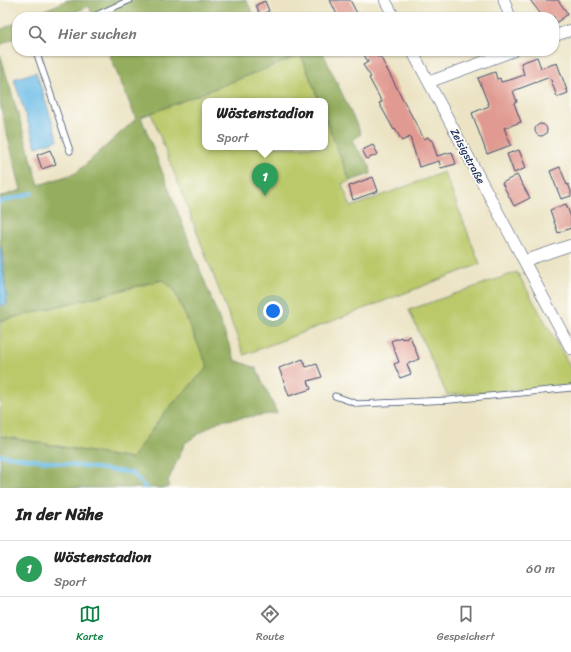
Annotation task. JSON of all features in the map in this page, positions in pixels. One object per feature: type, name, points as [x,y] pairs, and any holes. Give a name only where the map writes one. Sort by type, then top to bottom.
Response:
[{"type":"street","points":[[385,0],[391,12]]},
{"type":"street","points":[[504,0],[508,12]]},
{"type":"street","points":[[559,34],[571,30]]},
{"type":"street","name":"Zeisigstraße","points":[[415,56],[571,349]]},
{"type":"street","points":[[429,82],[499,56]]},
{"type":"street","points":[[524,261],[571,245]]},
{"type":"lane","points":[[103,12],[130,0]]},
{"type":"lane","points":[[38,56],[70,150]]},
{"type":"lane","points":[[335,396],[358,404],[450,400],[571,388]]},
{"type":"green space","points":[[68,0],[246,0],[252,12],[91,12],[89,6],[75,12],[40,12]]},
{"type":"green space","points":[[12,24],[12,39],[0,45],[0,30]]},
{"type":"green space","points":[[0,54],[39,185],[76,173],[136,119],[110,56],[298,56],[141,117],[235,360],[256,368],[277,413],[219,421],[185,443],[168,481],[168,488],[0,488],[0,436],[131,459],[165,412],[208,367],[173,288],[162,280],[0,321],[0,306],[7,304],[0,246],[0,197],[21,190],[0,104]]},
{"type":"green space","points":[[301,56],[318,98],[202,98],[202,150],[328,150],[328,125],[350,181],[342,184],[351,207],[444,172],[480,264],[244,355],[151,113]]},
{"type":"green space","points":[[301,56],[324,56],[361,134],[352,141],[370,166],[371,174],[350,181],[328,125],[328,98],[318,98]]},
{"type":"green space","points":[[517,272],[571,368],[571,380],[567,387],[447,395],[409,310]]},
{"type":"green space","points":[[162,280],[173,288],[208,367],[165,412],[131,459],[0,436],[0,321]]},
{"type":"water","points":[[36,72],[58,140],[36,147],[14,79]]},
{"type":"water","points":[[0,246],[7,304],[0,306]]},
{"type":"building","points":[[330,0],[350,0],[356,12],[336,12]]},
{"type":"building","points":[[530,0],[558,0],[568,14],[559,21],[559,12],[539,12]]},
{"type":"building","points":[[265,1],[269,11],[259,12],[256,5]]},
{"type":"building","points":[[365,56],[380,56],[424,139],[428,137],[432,140],[437,156],[452,152],[456,164],[441,168],[439,161],[419,167],[410,137],[402,141],[379,103],[382,102],[369,78],[371,77],[363,65],[368,62]]},
{"type":"building","points":[[537,57],[541,68],[557,63],[568,93],[557,97],[550,77],[513,91],[517,102],[514,103],[521,122],[504,128],[511,145],[487,154],[472,113],[489,106],[478,78],[495,72],[497,79],[500,78],[501,82],[513,79],[524,75],[521,63]]},
{"type":"building","points":[[539,124],[543,124],[547,130],[543,136],[539,136],[535,132],[535,128]]},
{"type":"building","points":[[373,145],[378,154],[367,159],[362,150]]},
{"type":"building","points":[[50,150],[56,164],[42,169],[37,155]]},
{"type":"building","points":[[519,150],[526,168],[514,173],[507,154]]},
{"type":"building","points":[[560,167],[571,191],[571,196],[561,199],[550,171]]},
{"type":"building","points":[[517,175],[530,198],[514,206],[502,183]]},
{"type":"building","points":[[373,177],[378,191],[353,200],[349,186]]},
{"type":"building","points":[[566,204],[571,217],[571,228],[558,233],[550,210]]},
{"type":"building","points":[[410,336],[419,359],[407,364],[411,374],[400,378],[394,364],[399,362],[391,341],[401,337],[402,339]]},
{"type":"building","points":[[303,359],[306,367],[317,364],[322,377],[308,381],[311,389],[289,396],[279,368]]},
{"type":"waterway","points":[[0,202],[32,193]]},
{"type":"waterway","points":[[0,455],[132,473],[146,488]]},
{"type":"place","name":"Wöstenstadion","points":[[265,196]]}]
